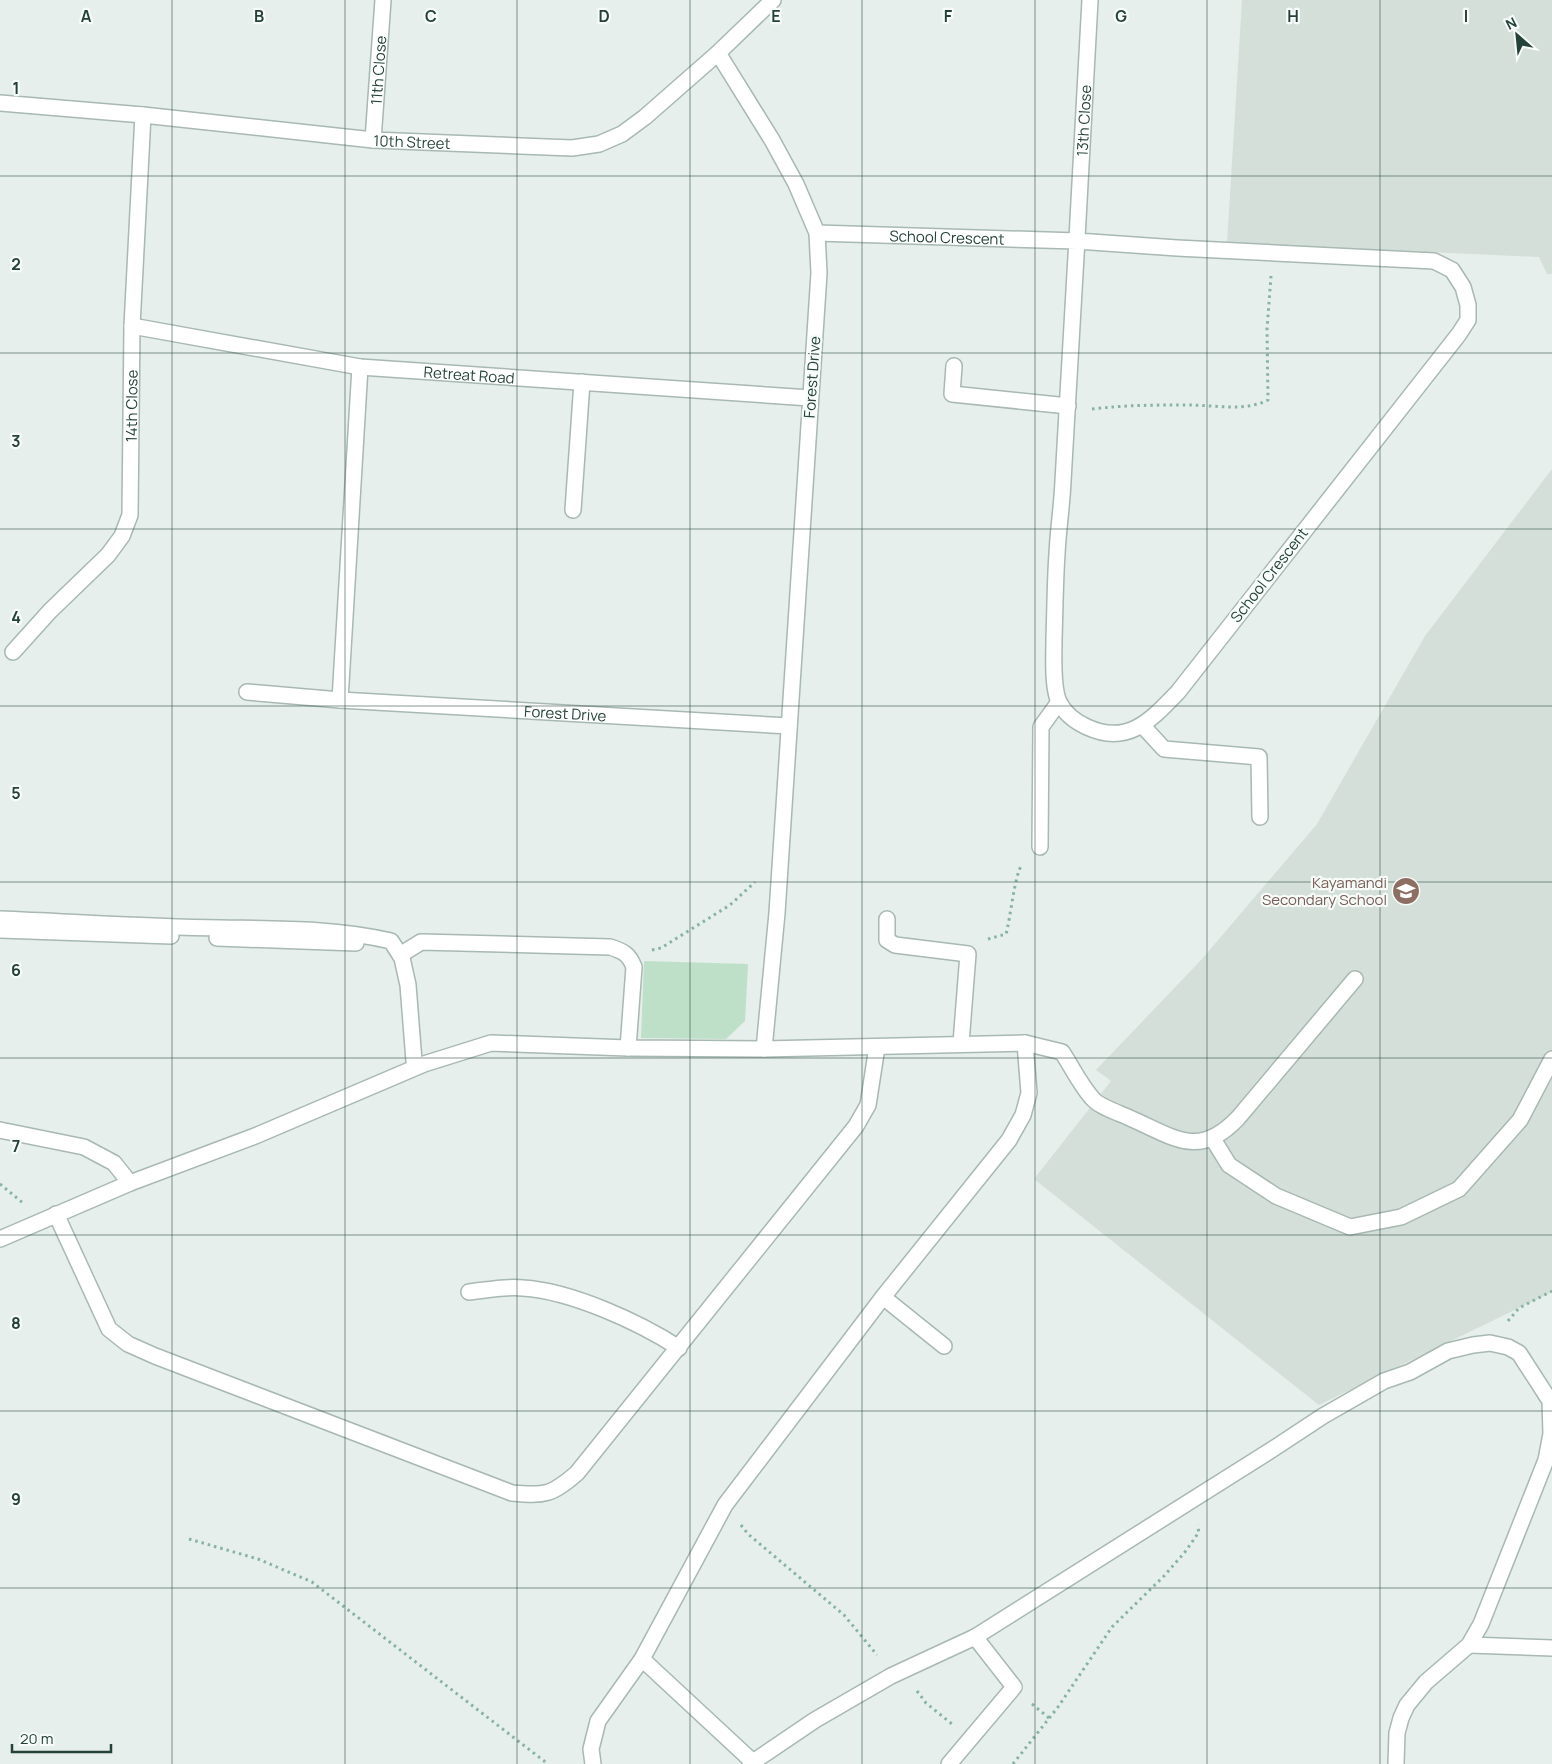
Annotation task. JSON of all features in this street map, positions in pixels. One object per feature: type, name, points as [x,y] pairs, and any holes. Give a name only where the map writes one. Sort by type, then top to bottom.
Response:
[{"type":"street","name":"11th Close","points":[[372,140],[383,0]]},
{"type":"street","name":"10th Street","points":[[0,103],[143,115],[372,140],[572,148],[599,144],[622,134],[645,117],[718,53],[773,0]]},
{"type":"street","name":"13th Close","points":[[1076,241],[1090,0]]},
{"type":"street","name":"Forest Drive","points":[[718,53],[772,140],[796,184],[817,234],[818,273],[781,861],[764,1049]]},
{"type":"street","name":"14th Close","points":[[14,652],[50,611],[108,555],[122,536],[130,515],[132,326],[143,115]]},
{"type":"street","name":"School Crescent","points":[[817,234],[1076,241],[1434,261],[1452,270],[1463,287],[1468,305],[1468,320],[1460,334],[1178,692],[1142,725],[1121,734],[1100,733],[1074,721],[1059,702],[1053,671],[1056,555],[1063,485],[1076,241]]},
{"type":"street","name":"Retreat Road","points":[[132,326],[360,367],[810,398]]},
{"type":"street","points":[[954,366],[952,394],[1068,406]]},
{"type":"street","points":[[340,700],[360,367]]},
{"type":"street","points":[[573,510],[582,382]]},
{"type":"street","name":"Forest Drive","points":[[247,692],[340,700],[789,726]]},
{"type":"street","points":[[1040,846],[1041,727],[1059,702]]},
{"type":"street","points":[[1142,725],[1164,749],[1259,757],[1260,818]]},
{"type":"street","points":[[0,919],[221,928],[298,928],[362,934],[391,941],[402,958],[408,985],[419,1062]]},
{"type":"street","points":[[887,919],[887,940],[895,944],[968,954],[961,1043]]},
{"type":"street","points":[[0,930],[388,946],[400,955],[419,1062]]},
{"type":"street","points":[[400,955],[421,942],[610,947],[623,951],[630,956],[634,967],[628,1048]]},
{"type":"street","points":[[0,1239],[130,1183],[255,1136],[419,1062],[491,1043],[628,1048],[764,1049],[1025,1043],[1062,1052],[1095,1102],[1183,1142],[1198,1142],[1213,1139],[1227,1131],[1355,979]]},
{"type":"street","points":[[593,1764],[591,1749],[598,1721],[642,1659],[725,1505],[883,1298],[1009,1140],[1023,1115],[1029,1093],[1025,1043]]},
{"type":"street","points":[[56,1214],[109,1329],[128,1344],[512,1493],[539,1495],[550,1493],[577,1473],[856,1126],[868,1105],[877,1047]]},
{"type":"street","points":[[1213,1139],[1229,1165],[1276,1196],[1350,1226],[1401,1217],[1459,1189],[1520,1120],[1552,1059]]},
{"type":"street","points":[[0,1130],[84,1147],[114,1163],[130,1183]]},
{"type":"street","points":[[469,1292],[500,1288],[523,1288],[550,1292],[587,1303],[629,1321],[658,1335],[678,1348]]},
{"type":"street","points":[[883,1298],[944,1346]]},
{"type":"street","points":[[642,1659],[752,1763],[815,1720],[897,1674],[975,1637],[1323,1416],[1384,1381],[1410,1372],[1448,1352],[1473,1345],[1490,1343],[1508,1347],[1519,1353],[1550,1401],[1551,1434],[1546,1460],[1480,1624],[1469,1645],[1426,1682],[1407,1705],[1401,1718],[1398,1733],[1396,1764]]},
{"type":"street","points":[[949,1764],[1014,1687],[975,1637]]},
{"type":"street","points":[[1469,1645],[1552,1648]]},
{"type":"path","points":[[1068,406],[1082,411],[1132,405],[1240,407],[1258,405],[1268,400],[1267,329],[1271,288],[1271,253]]},
{"type":"path","points":[[968,954],[986,940],[1006,934],[1019,868],[1040,846]]},
{"type":"path","points":[[630,956],[661,948],[730,905],[760,877],[781,861]]},
{"type":"path","points":[[1490,1343],[1519,1308],[1552,1291]]},
{"type":"path","points":[[1013,1764],[1058,1707],[1112,1627],[1164,1576],[1199,1532],[1191,1500]]},
{"type":"path","points":[[725,1505],[748,1534],[844,1615],[881,1660],[926,1703],[970,1738]]},
{"type":"path","points":[[189,1539],[258,1559],[312,1582],[548,1764]]},
{"type":"shaded area","points":[[1242,0],[1552,0],[1552,274],[1547,274],[1539,257],[1227,243]]},
{"type":"shaded area","name":"Kayamandi Secondary School","points":[[1552,469],[1552,1292],[1319,1405],[1034,1179],[1111,1081],[1096,1070],[1202,959],[1317,824],[1425,636]]},
{"type":"green space","points":[[644,961],[748,964],[745,1021],[726,1039],[641,1038]]},
{"type":"place","name":"Kayamandi Secondary School","points":[[1406,891]]}]
